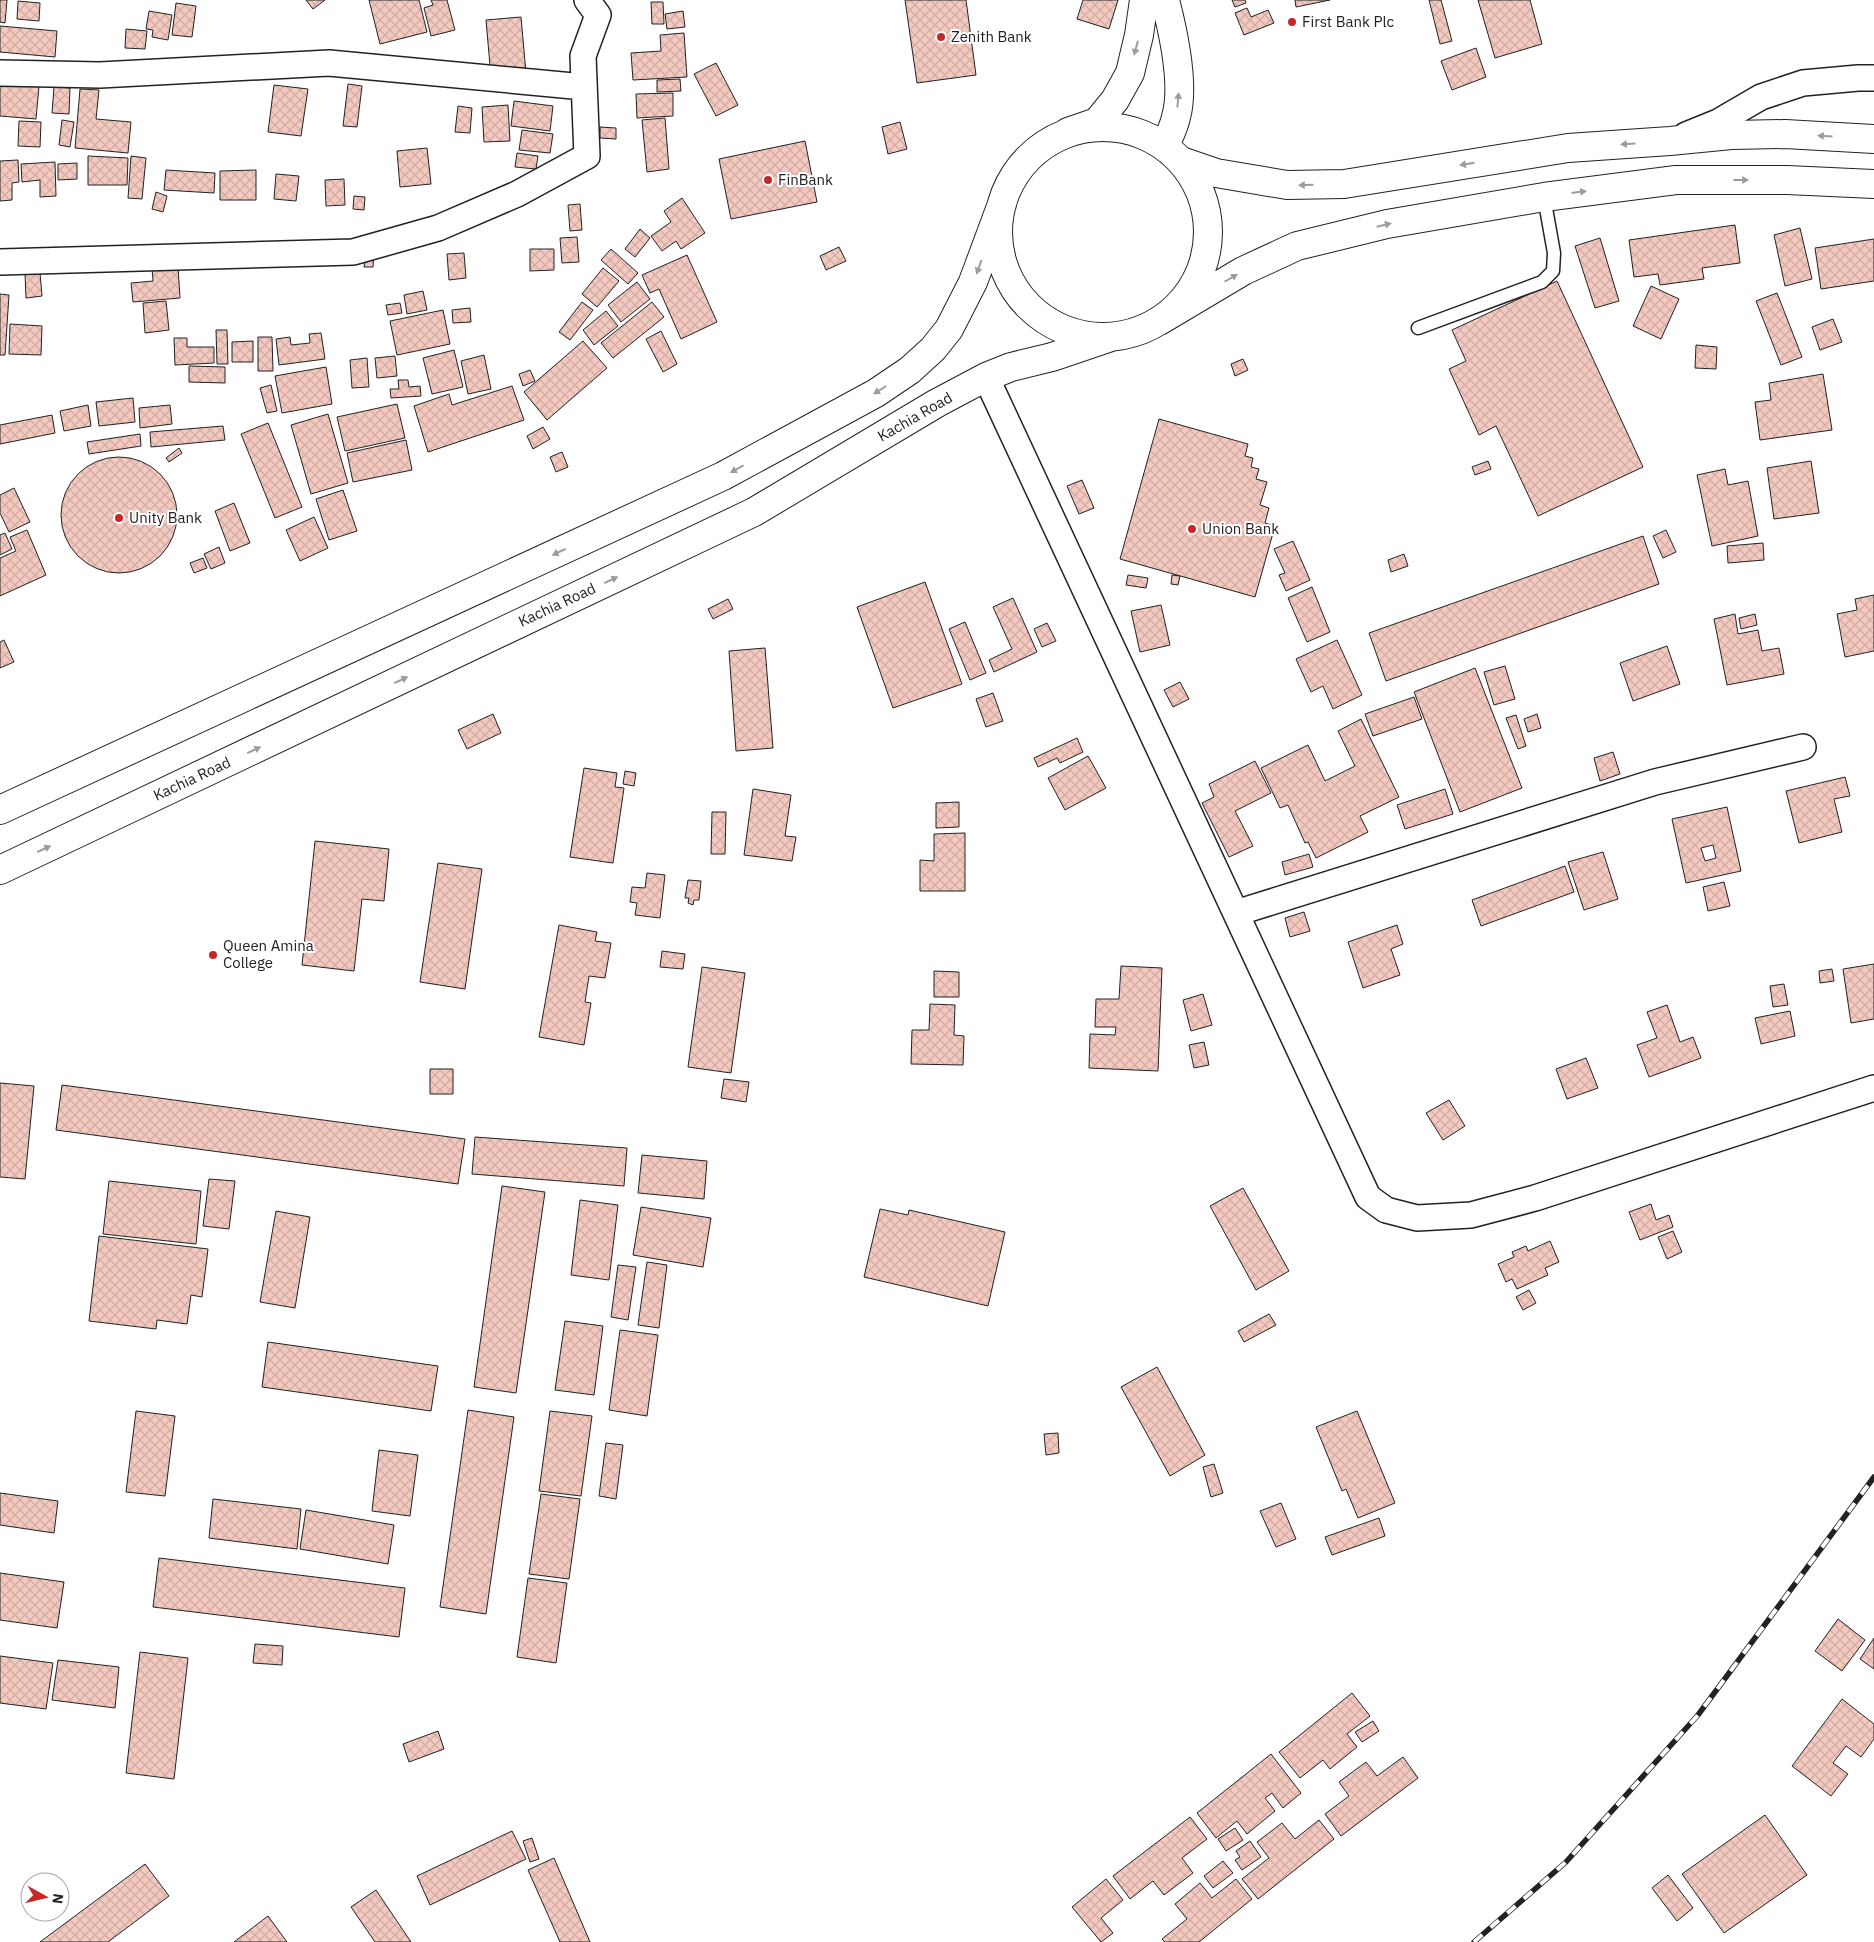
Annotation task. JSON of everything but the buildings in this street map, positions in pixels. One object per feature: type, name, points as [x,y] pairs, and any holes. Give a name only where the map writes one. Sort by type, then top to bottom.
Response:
[{"type":"main road","points":[[0,810],[723,476],[876,392],[916,365],[934,349],[949,328],[973,282],[1002,204],[1016,174],[1038,148],[1068,132],[1097,122],[1115,100],[1130,73],[1140,35],[1144,0]]},
{"type":"main road","points":[[1159,321],[1182,300],[1199,275],[1207,246],[1207,215],[1198,186],[1173,153],[1180,84],[1171,22],[1165,0]]},
{"type":"main road","points":[[1068,132],[1101,126],[1135,130],[1173,153],[1216,173],[1287,185],[1344,184],[1568,148],[1731,135],[1785,134],[1874,139]]},
{"type":"main road","points":[[1002,204],[998,238],[1006,270],[1022,299],[1047,321],[1078,334],[1111,337],[1136,332],[1159,321],[1243,271],[1297,246],[1387,224],[1544,197],[1676,180],[1787,180],[1874,184]]},
{"type":"main road","name":"Kachia Road","points":[[0,870],[754,512],[937,403],[986,377],[1012,367],[1052,357],[1111,337]]},
{"type":"street","points":[[0,262],[353,252],[438,228],[518,194],[587,156],[583,56],[598,15],[587,0]]},
{"type":"street","points":[[0,73],[100,75],[329,63],[584,87]]},
{"type":"street","points":[[1670,141],[1718,122],[1761,96],[1803,83],[1874,78]]},
{"type":"street","points":[[986,377],[1368,1198],[1386,1210],[1417,1218],[1471,1215],[1535,1198],[1874,1088]]},
{"type":"street","points":[[1236,913],[1655,782],[1803,747]]},
{"type":"lane","points":[[1418,328],[1542,282],[1553,271],[1554,253],[1544,197]]},
{"type":"railway","points":[[1474,1942],[1566,1862],[1698,1715],[1874,1477]]},
{"type":"place","name":"First Bank Plc","points":[[1292,22]]},
{"type":"place","name":"Zenith Bank","points":[[941,37]]},
{"type":"place","name":"FinBank","points":[[768,180]]},
{"type":"place","name":"Unity Bank","points":[[119,518]]},
{"type":"place","name":"Union Bank","points":[[1192,529]]},
{"type":"place","name":"Queen Amina College","points":[[213,955]]}]
